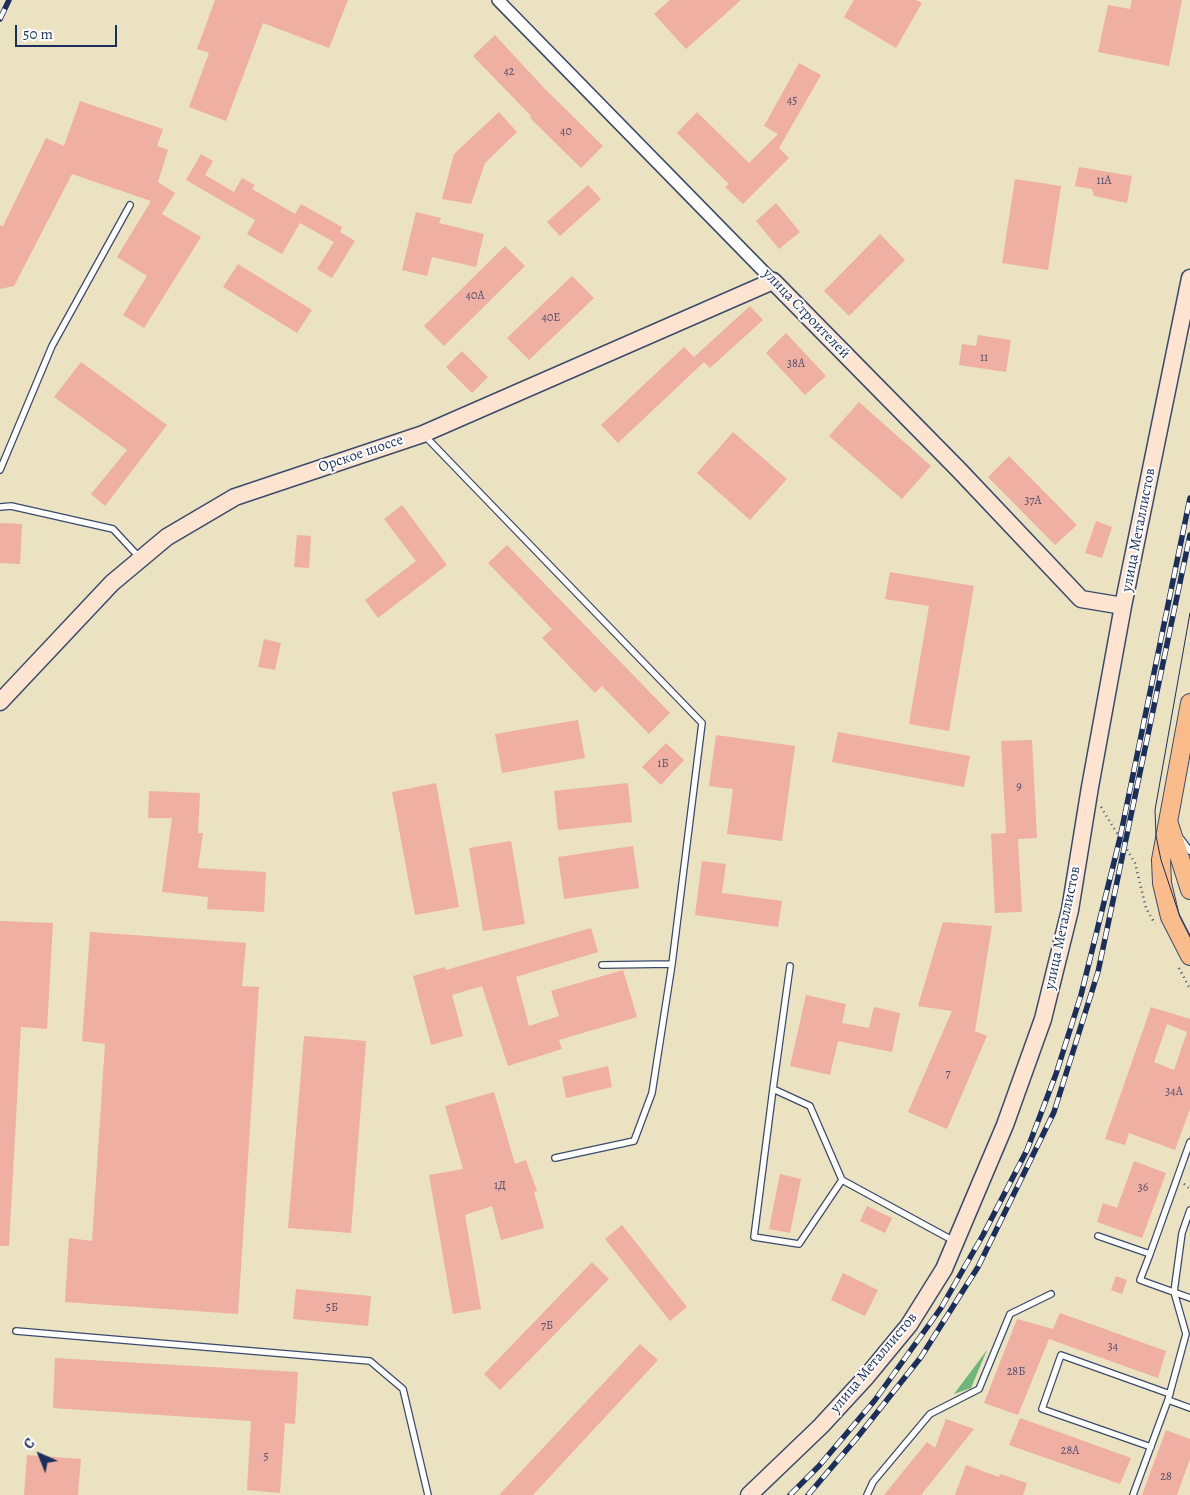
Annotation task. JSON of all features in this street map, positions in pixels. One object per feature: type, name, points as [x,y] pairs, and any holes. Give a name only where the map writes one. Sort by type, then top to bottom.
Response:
[{"type":"main road","points":[[1185,950],[1170,917],[1162,883],[1161,860],[1167,819],[1190,703]]},
{"type":"main road","points":[[1167,819],[1190,890]]},
{"type":"street","name":"улица Строителей","points":[[498,0],[773,280],[1081,599],[1123,606]]},
{"type":"street","name":"улица Металлистов","points":[[749,1495],[821,1426],[867,1376],[909,1325],[944,1269],[1005,1125],[1042,1019],[1070,910],[1123,606],[1190,278]]},
{"type":"street","name":"Орское шоссе","points":[[0,702],[112,583],[167,536],[235,497],[422,434],[773,280]]},
{"type":"lane","points":[[0,470],[52,346],[130,205]]},
{"type":"lane","points":[[422,434],[702,723],[672,964],[652,1093],[634,1140],[556,1158]]},
{"type":"lane","points":[[0,507],[11,506],[113,529],[141,559]]},
{"type":"lane","points":[[1167,819],[1190,851]]},
{"type":"lane","points":[[602,965],[672,964]]},
{"type":"lane","points":[[790,966],[754,1237],[799,1244],[842,1180]]},
{"type":"lane","points":[[773,1089],[810,1106],[842,1180],[956,1242]]},
{"type":"lane","points":[[1190,1142],[1140,1280],[1190,1298]]},
{"type":"lane","points":[[1133,1495],[1170,1394],[1186,1334],[1174,1292],[1182,1233],[1190,1210]]},
{"type":"lane","points":[[1098,1236],[1150,1254]]},
{"type":"lane","points":[[868,1495],[873,1482],[930,1414],[979,1389],[1010,1314],[1051,1294]]},
{"type":"lane","points":[[16,1330],[370,1361],[403,1389],[428,1495]]},
{"type":"lane","points":[[1151,1447],[1042,1409],[1061,1355],[1170,1394]]},
{"type":"lane","points":[[1168,1400],[1190,1408]]},
{"type":"path","points":[[1090,787],[1135,863],[1146,908],[1156,925]]},
{"type":"path","points":[[1185,950],[1190,989]]},
{"type":"green space","points":[[987,1350],[971,1388],[954,1394]]},
{"type":"building","points":[[215,0],[348,0],[329,48],[263,23],[226,121],[189,107],[209,53],[197,49]]},
{"type":"building","points":[[670,0],[741,0],[686,49],[654,14]]},
{"type":"building","points":[[854,0],[916,0],[922,3],[896,48],[844,17]]},
{"type":"building","points":[[1132,0],[1182,0],[1169,66],[1098,52],[1108,5],[1130,9]]},
{"type":"building","points":[[495,35],[544,88],[603,146],[581,168],[530,118],[531,116],[473,56]]},
{"type":"building","points":[[799,63],[821,75],[779,148],[789,158],[743,204],[725,187],[729,184],[677,133],[697,112],[749,163],[778,134],[764,126]]},
{"type":"building","points":[[80,101],[163,129],[157,146],[168,150],[158,182],[175,193],[162,214],[201,237],[144,328],[123,315],[147,276],[117,257],[151,201],[72,174],[14,286],[0,289],[0,225],[3,226],[46,138],[64,146]]},
{"type":"building","points":[[499,112],[517,132],[485,163],[471,204],[442,199],[454,154]]},
{"type":"building","points":[[201,154],[213,161],[205,175],[234,192],[242,178],[255,185],[252,189],[295,214],[301,204],[342,227],[340,232],[355,241],[332,278],[317,269],[334,242],[300,223],[282,254],[247,234],[255,220],[186,180]]},
{"type":"building","points":[[1079,167],[1132,176],[1127,203],[1094,196],[1092,189],[1075,186]]},
{"type":"building","points":[[1015,179],[1061,186],[1048,270],[1002,263]]},
{"type":"building","points":[[588,185],[601,199],[560,236],[547,222]]},
{"type":"building","points":[[776,203],[800,232],[779,249],[756,221]]},
{"type":"building","points":[[416,212],[441,218],[439,223],[484,234],[476,267],[432,257],[427,276],[402,270]]},
{"type":"building","points":[[880,234],[905,260],[849,316],[824,291]]},
{"type":"building","points":[[505,246],[525,266],[444,346],[424,326]]},
{"type":"building","points":[[238,264],[312,310],[297,333],[223,287]]},
{"type":"building","points":[[572,276],[594,298],[529,360],[507,338]]},
{"type":"building","points":[[750,306],[763,320],[710,368],[704,362],[618,443],[601,425],[684,347],[694,357]]},
{"type":"building","points":[[786,333],[826,376],[805,395],[766,353]]},
{"type":"building","points":[[978,335],[1011,340],[1006,372],[959,365],[962,344],[976,346]]},
{"type":"building","points":[[462,351],[488,377],[472,393],[446,367]]},
{"type":"building","points":[[81,362],[167,425],[105,506],[91,494],[127,450],[54,397]]},
{"type":"building","points":[[859,402],[931,466],[902,499],[829,436]]},
{"type":"building","points":[[733,432],[787,479],[750,520],[697,473]]},
{"type":"building","points":[[1009,456],[1077,525],[1055,545],[988,477]]},
{"type":"building","points":[[402,505],[447,565],[378,618],[365,600],[416,561],[384,519]]},
{"type":"building","points":[[1096,521],[1112,527],[1102,558],[1085,553]]},
{"type":"building","points":[[0,523],[22,524],[20,564],[0,563]]},
{"type":"building","points":[[297,535],[311,536],[309,568],[294,567]]},
{"type":"building","points":[[507,545],[670,713],[649,734],[602,686],[595,693],[542,638],[552,629],[488,563]]},
{"type":"building","points":[[890,572],[974,586],[949,731],[909,724],[929,606],[885,599]]},
{"type":"building","points":[[264,639],[281,643],[275,670],[258,667]]},
{"type":"building","points":[[578,720],[585,758],[502,773],[495,734]]},
{"type":"building","points":[[838,732],[970,756],[964,787],[832,762]]},
{"type":"building","points":[[716,735],[795,746],[782,841],[727,834],[733,789],[709,786]]},
{"type":"building","points":[[1032,740],[1037,838],[1018,839],[1022,912],[995,913],[991,834],[1006,833],[1001,741]]},
{"type":"building","points":[[666,743],[684,760],[661,785],[642,767]]},
{"type":"building","points":[[436,783],[459,907],[415,915],[392,792]]},
{"type":"building","points":[[628,783],[632,822],[558,830],[554,791]]},
{"type":"building","points":[[149,791],[200,793],[198,833],[203,833],[198,868],[266,872],[264,912],[207,909],[208,897],[162,892],[172,818],[148,818]]},
{"type":"building","points":[[511,841],[525,924],[483,931],[469,848]]},
{"type":"building","points":[[633,846],[639,888],[564,899],[558,857]]},
{"type":"building","points":[[702,861],[726,864],[722,893],[782,901],[778,927],[695,915]]},
{"type":"building","points":[[0,921],[53,923],[47,1029],[21,1027],[9,1246],[0,1246]]},
{"type":"building","points":[[943,922],[992,926],[975,1031],[987,1036],[947,1129],[908,1112],[952,1011],[918,1006]]},
{"type":"building","points":[[591,928],[598,952],[516,977],[529,1026],[559,1016],[551,991],[623,970],[637,1017],[559,1040],[562,1049],[508,1066],[482,986],[452,995],[463,1036],[431,1045],[413,976],[445,967],[446,970]]},
{"type":"building","points":[[90,932],[246,943],[242,986],[259,987],[238,1314],[65,1302],[69,1238],[92,1241],[105,1044],[82,1041]]},
{"type":"building","points":[[806,995],[846,1004],[842,1023],[869,1028],[874,1007],[900,1013],[892,1052],[838,1041],[830,1075],[790,1066]]},
{"type":"building","points":[[1151,1007],[1190,1019],[1190,1109],[1175,1150],[1129,1133],[1125,1145],[1105,1139]],"holes":[[[1167,1024],[1187,1032],[1174,1070],[1154,1062]]]},
{"type":"building","points":[[304,1036],[366,1041],[351,1233],[288,1228]]},
{"type":"building","points":[[608,1066],[612,1087],[566,1098],[562,1077]]},
{"type":"building","points":[[494,1092],[515,1164],[526,1160],[537,1191],[534,1192],[544,1228],[501,1240],[492,1206],[465,1215],[481,1309],[453,1314],[429,1175],[463,1169],[445,1106]]},
{"type":"building","points":[[1134,1161],[1166,1173],[1142,1238],[1097,1222],[1103,1203],[1117,1208]]},
{"type":"building","points":[[780,1174],[801,1179],[790,1233],[769,1229]]},
{"type":"building","points":[[867,1206],[892,1218],[885,1233],[860,1221]]},
{"type":"building","points":[[622,1225],[687,1307],[670,1321],[605,1239]]},
{"type":"building","points":[[592,1262],[609,1279],[500,1390],[484,1374]]},
{"type":"building","points":[[843,1273],[878,1290],[865,1316],[831,1300]]},
{"type":"building","points":[[1116,1276],[1127,1280],[1122,1294],[1111,1290]]},
{"type":"building","points":[[296,1289],[371,1296],[368,1326],[293,1319]]},
{"type":"building","points":[[1060,1313],[1166,1351],[1158,1378],[1049,1339],[1018,1415],[984,1403],[1017,1319],[1053,1329]]},
{"type":"building","points":[[640,1344],[658,1360],[533,1495],[499,1495]]},
{"type":"building","points":[[55,1358],[298,1372],[295,1424],[285,1423],[280,1493],[247,1490],[251,1421],[53,1408]]},
{"type":"building","points":[[1020,1418],[1131,1458],[1120,1484],[1009,1445]]},
{"type":"building","points":[[946,1419],[974,1429],[921,1495],[884,1495],[927,1442],[935,1448]]},
{"type":"building","points":[[1166,1430],[1190,1439],[1190,1459],[1177,1495],[1142,1495]]},
{"type":"building","points":[[27,1455],[81,1459],[78,1495],[24,1495]]},
{"type":"building","points":[[966,1465],[999,1477],[1000,1474],[1027,1483],[1023,1495],[955,1495]]},
{"type":"tram line","points":[[1190,613],[1155,810],[1156,836],[1161,860],[1180,917],[1190,937]]},
{"type":"railway","points":[[0,19],[9,0]]},
{"type":"railway","points":[[790,1495],[819,1466],[875,1400],[941,1308],[983,1235],[1027,1150],[1056,1074],[1081,995],[1120,838],[1190,498]]},
{"type":"railway","points":[[808,1495],[856,1439],[921,1357],[978,1267],[1054,1112],[1098,972],[1190,535]]}]
